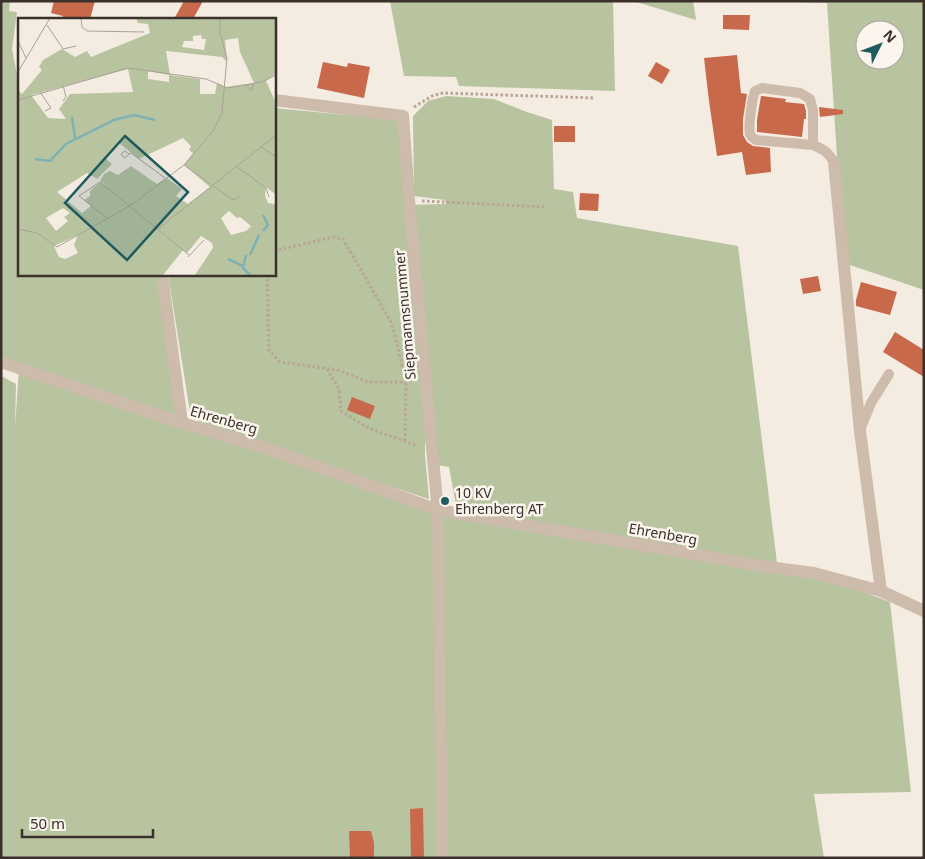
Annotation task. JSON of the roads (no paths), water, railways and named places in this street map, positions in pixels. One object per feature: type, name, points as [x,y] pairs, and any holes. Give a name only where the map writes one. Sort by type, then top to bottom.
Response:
[{"type":"street","name":"Siepmannsnummer","points":[[275,100],[403,116],[438,510]]},
{"type":"street","points":[[834,162],[860,432],[881,591]]},
{"type":"street","points":[[162,275],[182,423]]},
{"type":"street","name":"Ehrenberg","points":[[1,362],[182,423],[263,447],[438,510],[768,567],[814,573],[881,591],[924,611]]},
{"type":"street","points":[[438,510],[442,858]]},
{"type":"lane","points":[[812,146],[813,110],[810,100],[800,93],[762,88],[755,91],[751,109],[750,132],[752,137],[756,140],[820,148],[830,154],[834,162]]},
{"type":"lane","points":[[860,432],[871,403],[890,374]]},
{"type":"place","name":"10 KV Ehrenberg AT","points":[[445,501]]}]
